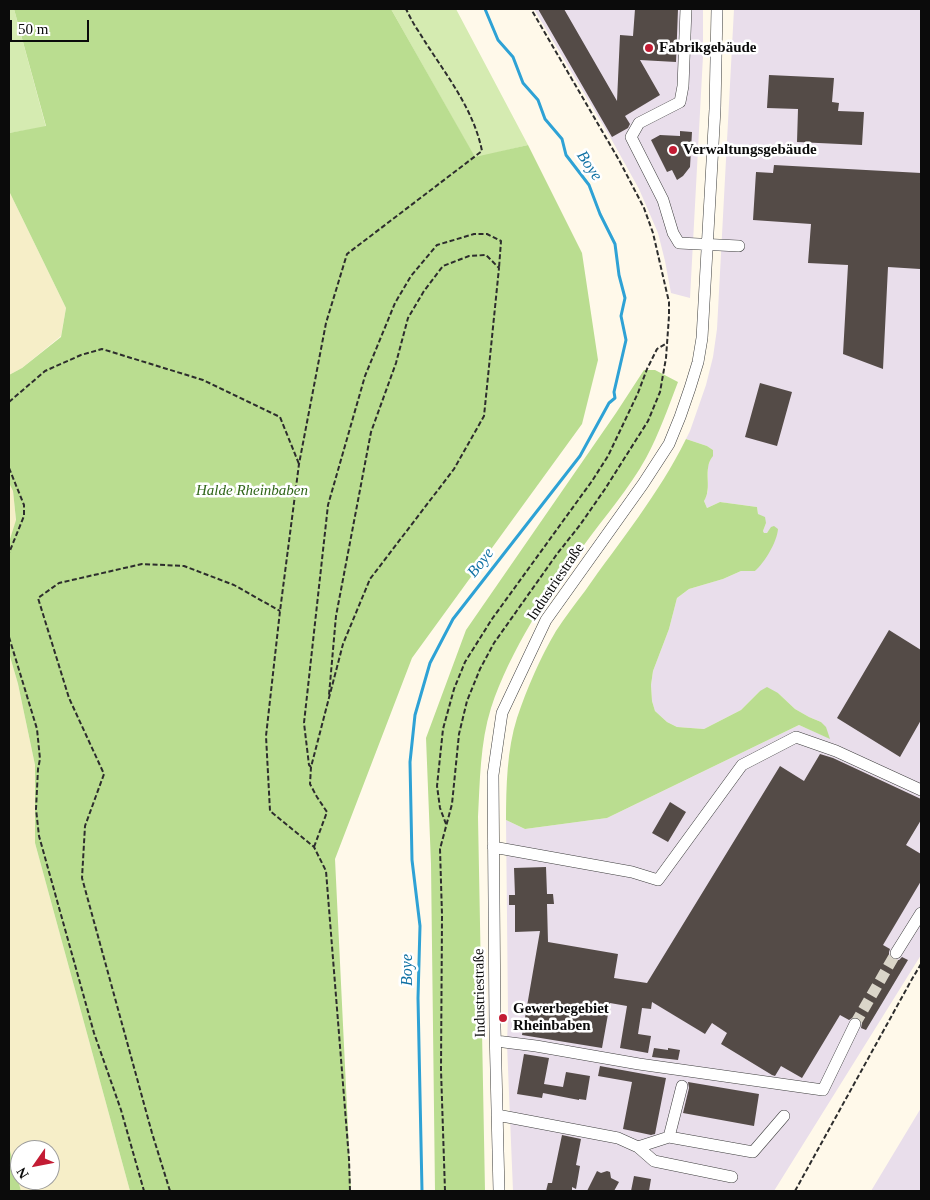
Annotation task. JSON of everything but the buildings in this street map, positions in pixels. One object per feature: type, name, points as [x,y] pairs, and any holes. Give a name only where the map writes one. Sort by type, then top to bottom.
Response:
[{"type":"street","points":[[686,9],[683,86],[680,102],[639,123],[632,137],[664,200],[673,233],[679,243],[738,246]]},
{"type":"street","name":"Industriestraße","points":[[498,1191],[493,775],[502,713],[546,620],[638,492],[669,444],[690,388],[702,338],[715,109],[718,9]]},
{"type":"street","points":[[494,847],[632,872],[658,880],[742,765],[796,737],[836,751],[920,786]]},
{"type":"street","points":[[896,953],[921,913]]},
{"type":"street","points":[[496,1041],[638,1064],[823,1090],[855,1024]]},
{"type":"street","points":[[669,1136],[682,1086]]},
{"type":"street","points":[[497,1115],[618,1138],[638,1147],[654,1161],[732,1177]]},
{"type":"street","points":[[638,1147],[669,1136],[753,1152],[784,1116]]},
{"type":"path","points":[[350,1191],[349,1149],[326,871],[314,846],[270,811],[266,736],[299,464],[326,323],[347,254],[482,151],[474,125],[455,86],[418,32],[406,9]]},
{"type":"path","points":[[445,1191],[441,1070],[442,915],[440,849],[452,804],[459,734],[467,701],[480,669],[494,643],[605,489],[648,421],[660,392],[666,358],[670,316],[653,233],[644,208],[619,160],[531,9]]},
{"type":"path","points":[[311,766],[304,723],[328,505],[365,376],[395,303],[411,276],[437,244],[474,234],[487,234],[501,241],[484,416],[454,468],[370,579],[343,644],[311,766],[310,784],[316,797],[328,812],[314,846]]},
{"type":"path","points":[[329,695],[336,616],[370,432],[396,363],[408,318],[424,291],[443,266],[469,256],[486,255],[499,268]]},
{"type":"path","points":[[446,824],[440,808],[438,786],[443,730],[454,689],[465,662],[492,619],[608,456],[638,393],[646,369],[658,349],[667,343]]},
{"type":"path","points":[[9,402],[45,371],[81,355],[102,349],[203,380],[280,417],[299,464]]},
{"type":"path","points":[[9,468],[24,505],[24,516],[9,553]]},
{"type":"path","points":[[170,1191],[149,1124],[82,878],[85,826],[104,774],[69,698],[38,598],[59,584],[142,564],[184,566],[234,585],[280,611]]},
{"type":"path","points":[[9,637],[37,729],[40,759],[36,809],[39,836],[94,1033],[122,1110],[144,1191]]},
{"type":"path","points":[[795,1191],[921,964]]},
{"type":"shaded area","points":[[534,9],[703,9],[703,56],[690,298],[671,293],[658,233],[639,189]]},
{"type":"shaded area","points":[[734,9],[921,9],[921,955],[774,1191],[513,1191],[507,1044],[506,820],[525,829],[607,818],[799,725],[829,738],[821,722],[795,709],[778,693],[760,691],[741,710],[704,729],[677,727],[667,722],[655,711],[652,701],[651,685],[653,671],[669,629],[677,598],[689,589],[723,579],[741,571],[755,571],[770,530],[764,533],[766,523],[758,514],[757,507],[720,502],[707,508],[704,501],[708,491],[708,466],[713,450],[686,439],[706,385],[717,329]]},
{"type":"shaded area","points":[[9,191],[66,308],[61,336],[22,368],[9,375]]},
{"type":"shaded area","points":[[9,483],[13,491],[16,521],[9,542]]},
{"type":"shaded area","points":[[9,653],[18,684],[35,765],[35,843],[130,1191],[21,1191],[60,1190],[60,1140],[10,1140],[10,1151]]},
{"type":"shaded area","points":[[921,1108],[921,1191],[871,1191]]},
{"type":"green space","points":[[9,9],[14,9],[46,127],[9,133]]},
{"type":"green space","name":"Halde Rheinbaben","points":[[14,9],[391,9],[475,157],[528,145],[582,253],[598,360],[582,424],[412,658],[335,859],[351,1191],[130,1191],[35,843],[35,765],[18,684],[9,653],[9,542],[16,520],[13,491],[9,483],[9,375],[22,368],[61,337],[66,308],[9,191],[9,133],[46,126]]},
{"type":"green space","points":[[391,9],[456,9],[528,145],[475,158]]},
{"type":"green space","points":[[644,370],[655,370],[678,382],[655,440],[632,481],[570,563],[531,623],[508,665],[487,721],[481,762],[478,817],[485,1191],[435,1191],[431,864],[426,738],[466,630]]},
{"type":"green space","points":[[686,439],[713,450],[713,456],[708,467],[707,496],[704,501],[707,508],[720,502],[757,507],[758,514],[765,517],[764,533],[767,533],[774,526],[778,529],[770,552],[755,571],[741,571],[723,579],[689,589],[677,598],[669,629],[653,671],[651,685],[655,711],[667,722],[677,727],[704,729],[741,710],[760,691],[767,687],[778,693],[795,709],[821,722],[826,727],[830,739],[799,725],[607,818],[525,829],[506,820],[506,794],[509,755],[514,730],[530,684],[556,631],[664,479]]},
{"type":"green space","points":[[9,1147],[10,1190],[21,1191],[9,1191]]},
{"type":"waterway","name":"Boye","points":[[422,1191],[418,998],[420,926],[412,860],[410,762],[415,715],[430,663],[453,619],[580,456],[609,403],[615,398],[614,392],[626,340],[621,316],[625,298],[619,275],[615,244],[600,214],[589,185],[566,155],[562,139],[545,119],[538,100],[523,83],[513,57],[498,40],[485,9]]},
{"type":"tunnel","points":[[855,1024],[896,953]]},
{"type":"place","name":"Fabrikgebäude","points":[[649,48]]},
{"type":"place","name":"Verwaltungsgebäude","points":[[673,150]]},
{"type":"place","name":"Gewerbegebiet Rheinbaben","points":[[503,1018]]}]
